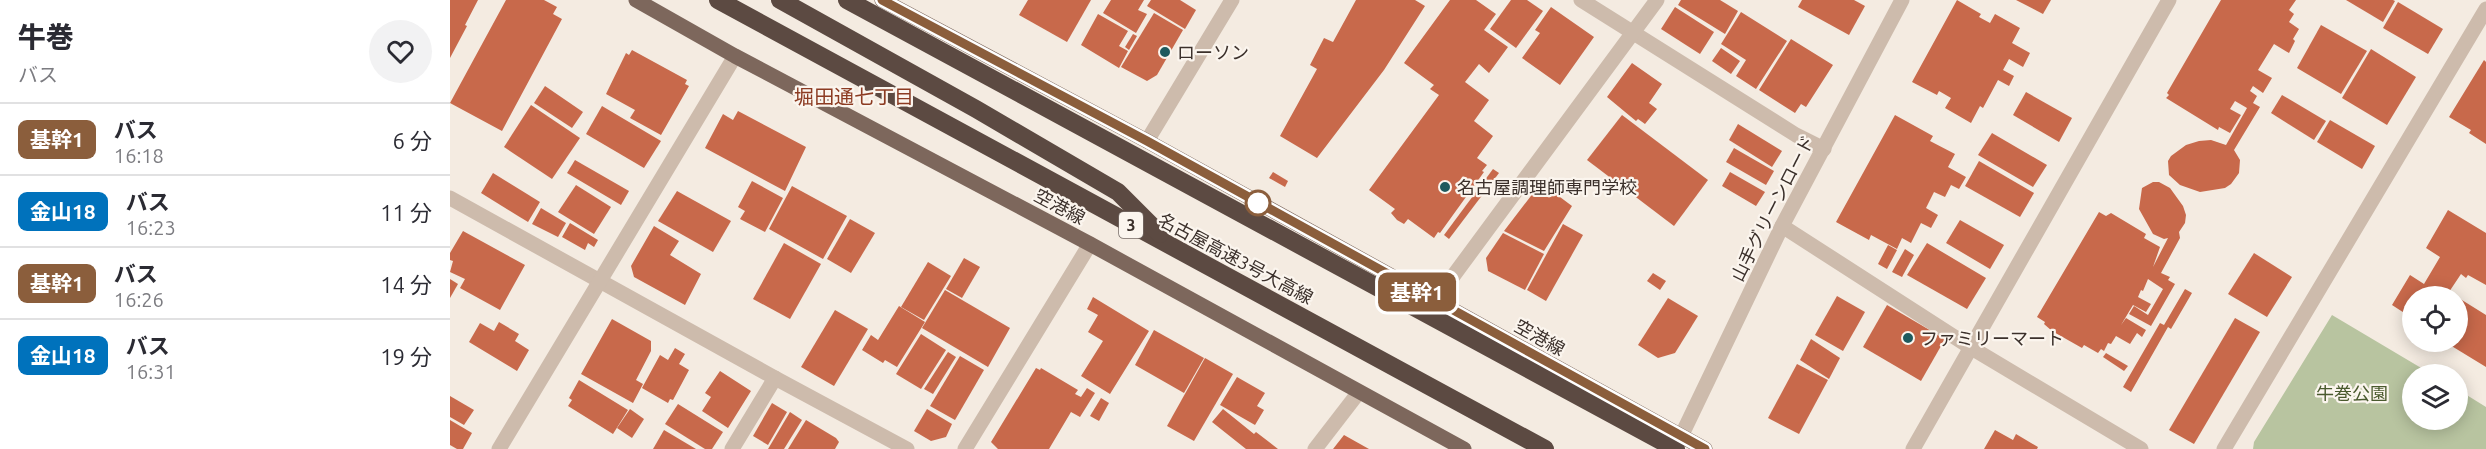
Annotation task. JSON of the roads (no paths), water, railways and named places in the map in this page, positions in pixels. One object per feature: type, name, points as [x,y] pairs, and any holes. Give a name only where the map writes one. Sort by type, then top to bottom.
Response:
[{"type":"highway","name":"名古屋高速3号大高線","points":[[718,0],[1545,449]]},
{"type":"highway","points":[[780,0],[976,109],[1118,192],[1174,248]]},
{"type":"highway","points":[[847,0],[1677,444]]},
{"type":"main road","name":"空港線","points":[[636,0],[735,56],[1090,244],[1464,449]]},
{"type":"main road","name":"空港線","points":[[882,0],[1147,141],[1434,302],[1677,444],[1705,449]]},
{"type":"street","points":[[1147,141],[1232,0]]},
{"type":"street","points":[[1581,0],[1796,135],[1824,149]]},
{"type":"street","points":[[1434,302],[1657,0]]},
{"type":"street","name":"山手グリーンロード","points":[[1668,449],[1677,444],[1782,226],[1902,0]]},
{"type":"street","points":[[1913,449],[2165,1]]},
{"type":"street","points":[[2224,449],[2486,9]]},
{"type":"street","points":[[499,449],[589,303],[599,281],[735,56]]},
{"type":"street","points":[[450,198],[907,449]]},
{"type":"street","points":[[1782,226],[1970,347],[2141,449]]},
{"type":"street","points":[[964,449],[1090,244]]},
{"type":"street","points":[[732,449],[775,378]]},
{"type":"street","points":[[1316,449],[1359,392]]},
{"type":"place","name":"ローソン","points":[[1165,52]]},
{"type":"place","name":"名古屋調理師専門学校","points":[[1445,187]]},
{"type":"place","name":"ファミリーマート","points":[[1908,338]]},
{"type":"district","name":"堀田通七丁目","points":[[854,96]]},
{"type":"park label","name":"牛巻公園","points":[[2352,393]]}]
